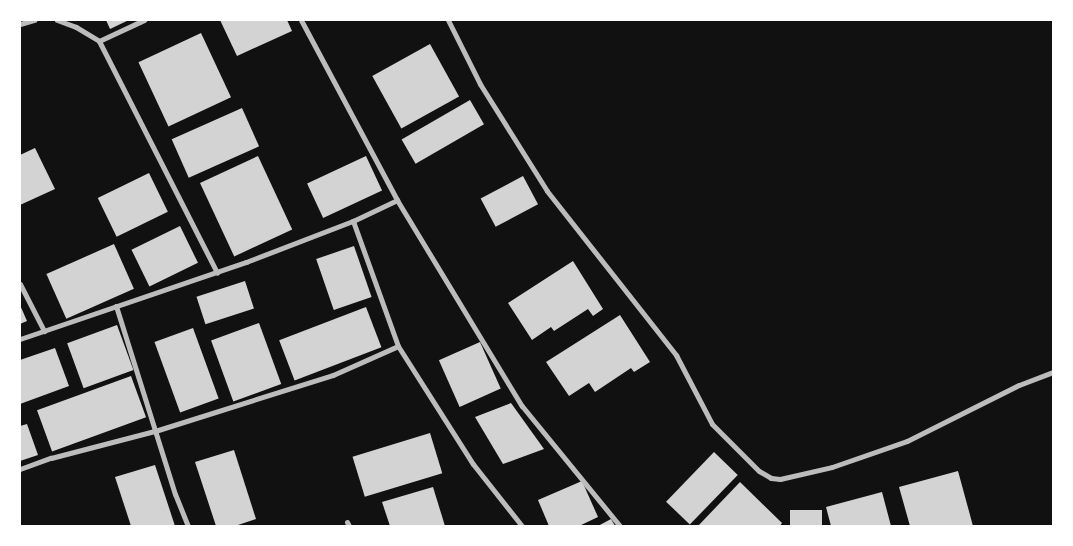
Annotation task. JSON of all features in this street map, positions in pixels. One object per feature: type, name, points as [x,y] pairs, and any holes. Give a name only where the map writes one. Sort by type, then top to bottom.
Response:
[{"type":"street","points":[[20,24],[34,20]]},
{"type":"street","points":[[57,20],[76,27],[99,41],[217,273]]},
{"type":"street","points":[[99,41],[144,20]]},
{"type":"street","points":[[301,20],[397,200],[522,406],[620,526]]},
{"type":"street","points":[[448,20],[480,84],[547,191],[676,355],[712,424],[765,475],[780,479],[832,468],[907,441],[1019,385],[1053,372]]},
{"type":"street","points":[[20,339],[217,273],[352,222],[397,200]]},
{"type":"street","points":[[352,222],[398,346],[473,464],[522,526]]},
{"type":"street","points":[[20,284],[44,331]]},
{"type":"street","points":[[116,306],[175,494],[188,526]]},
{"type":"street","points":[[20,469],[60,456],[155,431],[333,375],[398,346]]},
{"type":"building","points":[[106,20],[129,20],[110,29]]},
{"type":"building","points":[[220,20],[287,20],[292,31],[237,56]]},
{"type":"building","points":[[201,33],[231,97],[168,127],[138,62]]},
{"type":"building","points":[[430,44],[459,96],[401,128],[372,76]]},
{"type":"building","points":[[470,100],[484,124],[416,164],[402,140]]},
{"type":"building","points":[[242,108],[259,146],[189,178],[172,139]]},
{"type":"building","points":[[35,148],[55,189],[20,205],[20,155]]},
{"type":"building","points":[[258,156],[292,229],[234,256],[200,183]]},
{"type":"building","points":[[366,156],[382,190],[323,218],[307,183]]},
{"type":"building","points":[[149,173],[168,212],[117,237],[98,198]]},
{"type":"building","points":[[523,176],[538,204],[496,227],[481,199]]},
{"type":"building","points":[[180,226],[198,263],[149,287],[131,250]]},
{"type":"building","points":[[114,244],[134,289],[66,319],[46,274]]},
{"type":"building","points":[[354,246],[372,297],[334,310],[316,259]]},
{"type":"building","points":[[573,261],[603,309],[593,316],[588,309],[554,331],[551,327],[532,340],[508,303]]},
{"type":"building","points":[[245,281],[254,309],[205,324],[196,297]]},
{"type":"building","points":[[20,305],[27,321],[20,324]]},
{"type":"building","points":[[366,307],[381,347],[295,380],[279,340]]},
{"type":"building","points":[[620,315],[650,362],[634,372],[631,368],[595,392],[589,383],[569,396],[546,362]]},
{"type":"building","points":[[259,323],[281,384],[233,402],[211,340]]},
{"type":"building","points":[[117,325],[133,370],[84,388],[67,343]]},
{"type":"building","points":[[193,328],[219,398],[180,412],[154,342]]},
{"type":"building","points":[[480,342],[501,389],[460,407],[439,360]]},
{"type":"building","points":[[55,348],[69,386],[20,404],[20,360]]},
{"type":"building","points":[[131,376],[146,417],[52,452],[37,410]]},
{"type":"building","points":[[511,403],[544,449],[503,464],[475,417]]},
{"type":"building","points":[[27,424],[38,455],[20,461],[20,426]]},
{"type":"building","points":[[430,433],[442,473],[365,497],[353,457]]},
{"type":"building","points":[[234,450],[256,519],[235,526],[216,526],[195,462]]},
{"type":"building","points":[[714,452],[738,475],[690,525],[666,502]]},
{"type":"building","points":[[155,465],[175,526],[131,526],[115,477]]},
{"type":"building","points":[[958,471],[973,526],[910,526],[899,487]]},
{"type":"building","points":[[582,481],[598,517],[579,526],[549,526],[538,500]]},
{"type":"building","points":[[740,482],[782,523],[780,526],[698,526]]},
{"type":"building","points":[[433,487],[445,526],[390,526],[382,502]]},
{"type":"building","points":[[882,492],[891,526],[831,526],[826,507]]},
{"type":"building","points":[[790,510],[822,510],[822,526],[790,526]]},
{"type":"building","points":[[611,519],[615,526],[598,526]]}]
